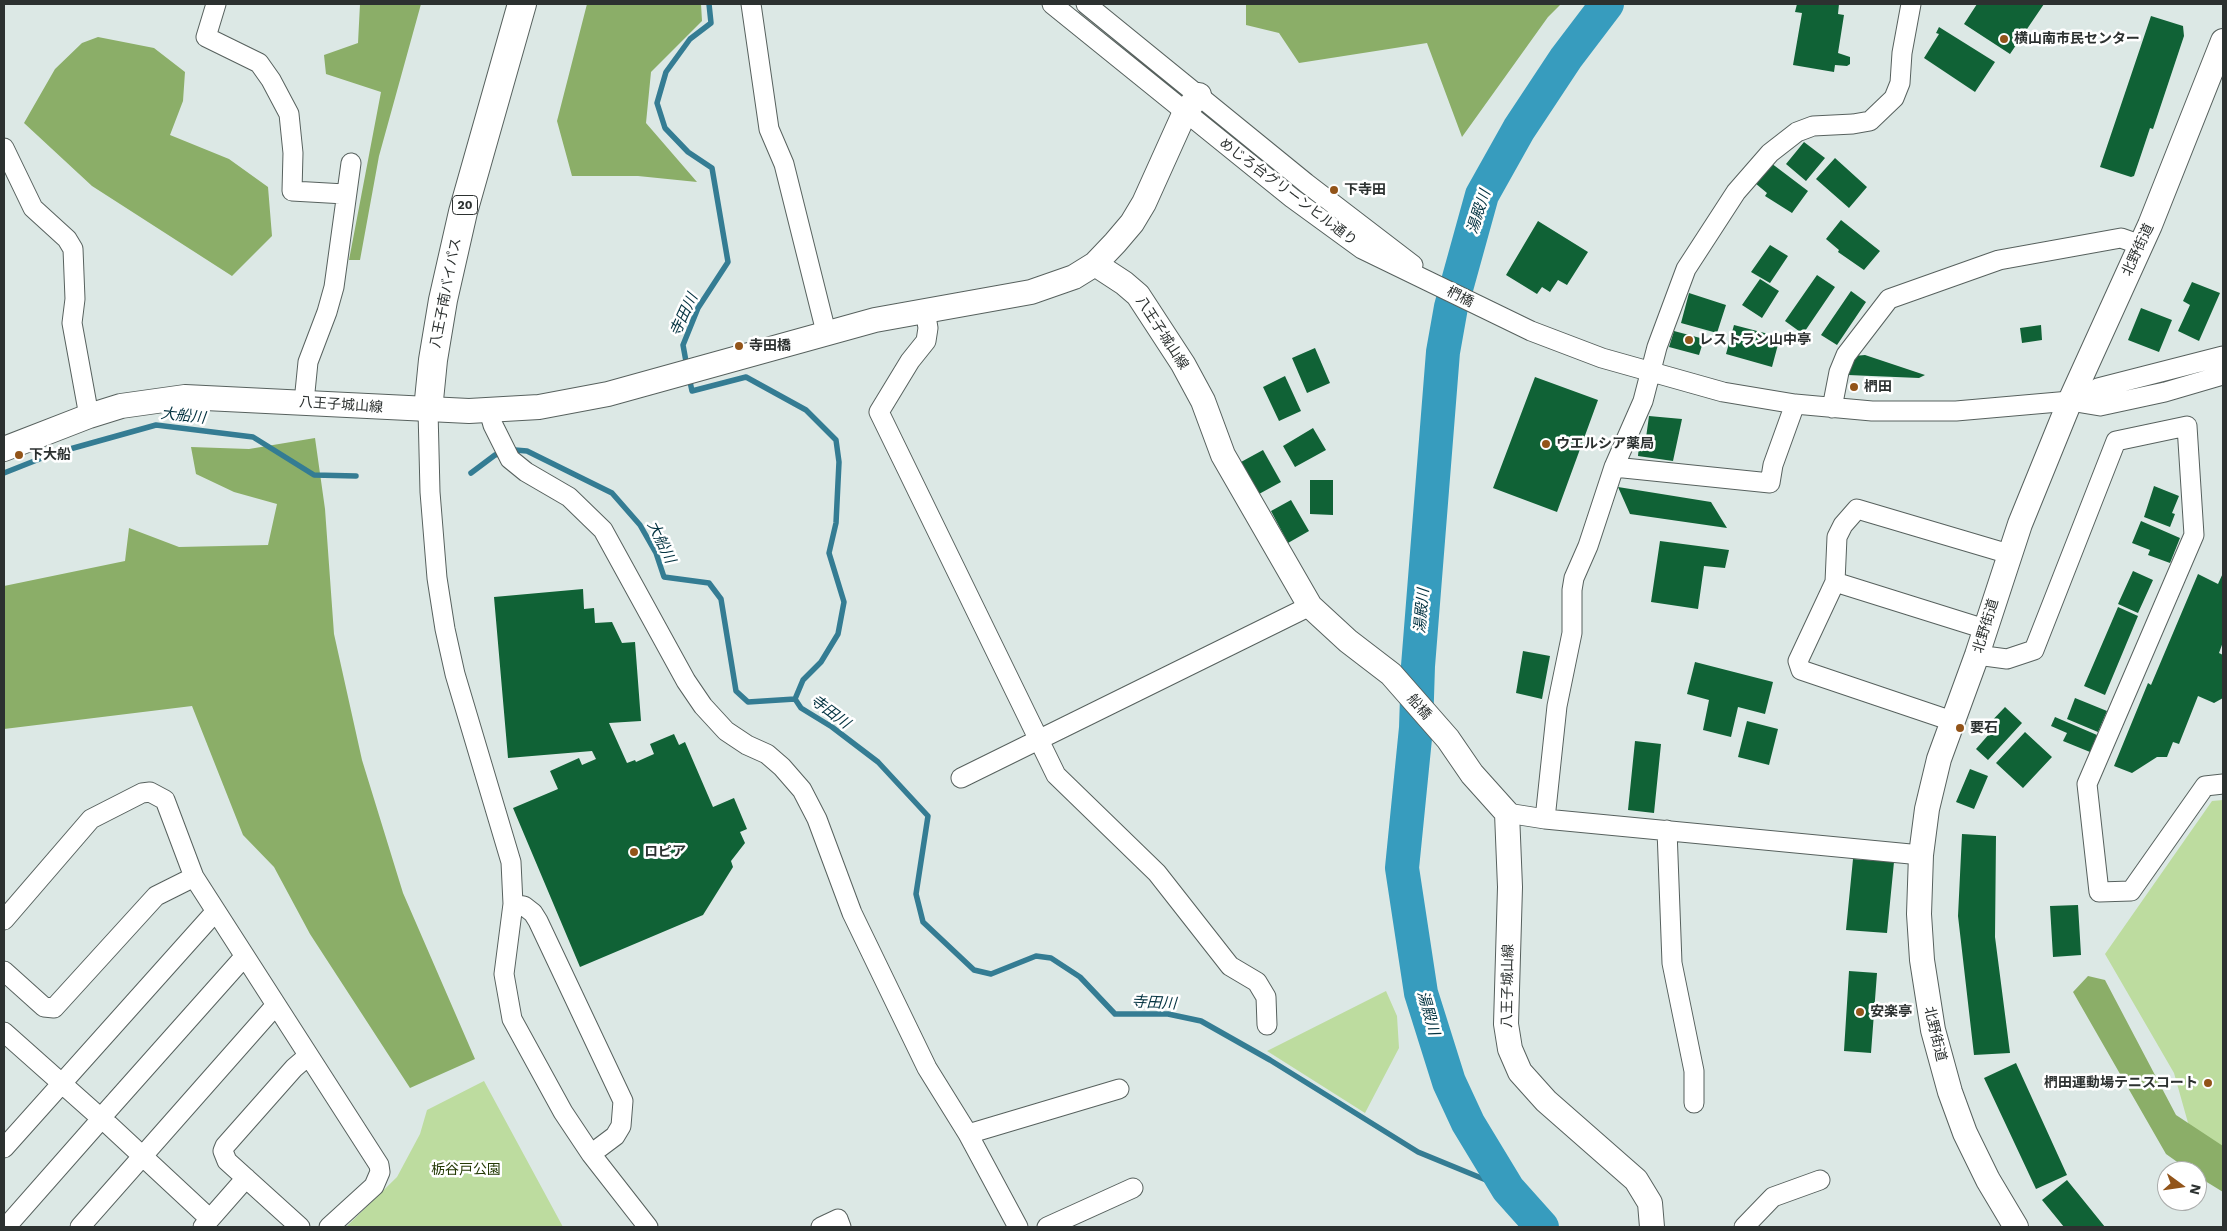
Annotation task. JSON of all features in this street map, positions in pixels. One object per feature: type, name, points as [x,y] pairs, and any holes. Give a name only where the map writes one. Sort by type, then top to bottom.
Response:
[{"type":"highway","name":"八王子南バイパス","points":[[428,410],[433,360],[443,300],[463,212],[522,4]]},
{"type":"main road","name":"北野街道","points":[[2016,1227],[1992,1187],[1968,1139],[1950,1092],[1928,1008],[1922,960],[1918,893],[1920,855],[1932,784],[2010,554],[2070,401],[2141,245],[2223,41]]},
{"type":"main road","points":[[1094,264],[1115,244],[1137,215],[1192,104]]},
{"type":"main road","name":"八王子城山線","points":[[4,449],[89,416],[121,406],[185,397],[428,410],[489,411],[572,402],[826,332],[925,310],[1030,292],[1074,277],[1094,264],[1124,283],[1138,295],[1183,364],[1203,401],[1223,455],[1310,606],[1342,636],[1391,674]]},
{"type":"main road","name":"船橋","points":[[1391,674],[1448,740],[1472,774],[1507,813]]},
{"type":"main road","name":"八王子城山線","points":[[1507,813],[1510,887],[1506,1024],[1510,1049],[1520,1072],[1546,1101],[1636,1180],[1650,1203],[1652,1227]]},
{"type":"street","points":[[216,4],[206,37],[258,64],[271,80],[288,114],[293,153],[292,191],[345,194]]},
{"type":"street","points":[[750,4],[769,129],[784,164],[826,332]]},
{"type":"street","name":"めじろ台グリーンヒル通り","points":[[1052,4],[1192,104]]},
{"type":"street","name":"めじろ台グリーンヒル通り","points":[[1086,4],[1192,104],[1327,225],[1362,249],[1439,286]]},
{"type":"street","points":[[1545,819],[1557,706],[1572,633],[1572,590],[1614,467],[1643,401],[1657,347],[1686,270],[1719,216],[1746,179],[1770,153],[1797,132],[1813,126],[1853,124],[1870,121],[1894,98],[1900,83],[1902,53],[1911,4]]},
{"type":"street","points":[[4,148],[33,208],[67,239],[73,249],[75,299],[72,323],[89,416]]},
{"type":"street","points":[[304,402],[308,362],[327,312],[334,287],[345,194],[351,162]]},
{"type":"street","points":[[1832,408],[1839,372],[1846,355],[1889,299],[1999,260],[2121,238],[2141,245]]},
{"type":"street","name":"椚橋","points":[[1439,286],[1480,307],[1566,345],[1650,373]]},
{"type":"street","points":[[925,310],[928,328],[926,341],[910,361],[879,412],[1056,774],[1157,873],[1230,966],[1257,982],[1266,997],[1267,1025]]},
{"type":"street","points":[[2070,401],[2098,388],[2177,370],[2223,356]]},
{"type":"street","points":[[1650,373],[1723,392],[1795,404],[1872,411],[1956,411],[2070,401],[2100,406],[2165,392],[2223,375]]},
{"type":"street","points":[[1614,467],[1770,483],[1773,465],[1795,404]]},
{"type":"street","points":[[428,410],[430,492],[437,578],[445,628],[457,683],[510,862],[513,904],[504,974],[512,1019],[563,1112],[591,1154],[648,1227]]},
{"type":"street","points":[[489,411],[506,452],[526,472],[569,497],[603,530],[686,680],[703,706],[726,731],[747,745],[767,754],[782,767],[802,790],[817,819],[852,913],[928,1068],[968,1134],[1018,1227]]},
{"type":"street","points":[[1977,655],[2007,659],[2034,650],[2116,441],[2187,426],[2194,535],[2087,784],[2099,892],[2131,891],[2205,786],[2223,784]]},
{"type":"street","points":[[1952,721],[1802,670],[1798,662],[1835,582],[1837,537],[1843,525],[1857,509],[2010,554]]},
{"type":"street","points":[[1835,582],[1985,630]]},
{"type":"street","points":[[962,778],[1310,606]]},
{"type":"street","points":[[4,920],[91,820],[142,793],[150,792],[165,800],[194,877],[275,1006],[379,1165],[380,1172],[374,1186],[329,1227]]},
{"type":"street","points":[[1507,813],[1545,819],[1920,855]]},
{"type":"street","points":[[1667,830],[1672,963],[1694,1071],[1694,1103]]},
{"type":"street","points":[[6,978],[44,1006],[54,1008],[156,896],[194,877]]},
{"type":"street","points":[[513,904],[524,906],[538,922],[623,1100],[621,1126],[616,1136],[591,1154]]},
{"type":"street","points":[[4,1148],[216,911]]},
{"type":"street","points":[[6,1227],[244,957]]},
{"type":"street","points":[[80,1227],[275,1006]]},
{"type":"street","points":[[4,1032],[142,1157],[207,1223],[246,1178]]},
{"type":"street","points":[[300,1227],[227,1161],[224,1156],[225,1146],[294,1068],[308,1056]]},
{"type":"street","points":[[968,1134],[1119,1088]]},
{"type":"street","points":[[1744,1227],[1773,1197],[1820,1180]]},
{"type":"street","points":[[1047,1227],[1133,1188]]},
{"type":"street","points":[[821,1227],[838,1219],[841,1227]]},
{"type":"green space","points":[[360,4],[421,4],[379,156],[360,260],[349,260],[381,92],[326,74],[324,55],[358,43]]},
{"type":"green space","points":[[587,4],[701,4],[702,21],[651,72],[646,123],[697,182],[638,176],[572,176],[557,121]]},
{"type":"green space","points":[[1246,4],[1561,4],[1548,17],[1462,137],[1427,43],[1299,63],[1279,33],[1246,25]]},
{"type":"green space","points":[[98,37],[154,48],[185,72],[183,101],[170,135],[229,159],[268,187],[272,236],[232,276],[92,186],[24,123],[55,69],[82,43]]},
{"type":"green space","points":[[315,438],[325,509],[334,634],[362,760],[403,893],[475,1059],[410,1088],[310,934],[274,867],[243,835],[192,706],[4,729],[4,586],[125,561],[129,528],[179,547],[268,545],[277,504],[234,492],[196,474],[191,447],[249,449]]},
{"type":"green space","points":[[2223,800],[2223,1149],[2190,1130],[2174,1073],[2105,954],[2212,801]]},
{"type":"green space","points":[[2088,976],[2105,980],[2176,1115],[2223,1146],[2223,1192],[2207,1182],[2207,1161],[2176,1161],[2166,1154],[2073,992]]},
{"type":"green space","points":[[1386,991],[1397,1016],[1399,1048],[1365,1113],[1267,1051]]},
{"type":"green space","name":"栃谷戸公園","points":[[484,1081],[563,1227],[346,1227],[397,1177],[420,1134],[427,1110]]},
{"type":"building","points":[[1797,4],[1839,4],[1838,14],[1844,15],[1838,53],[1850,57],[1850,64],[1847,66],[1835,65],[1834,72],[1793,65],[1802,13],[1795,12]]},
{"type":"building","name":"横山南市民センター","points":[[1977,4],[2044,4],[2010,54],[1964,24]]},
{"type":"building","points":[[2151,16],[2183,26],[2184,36],[2153,129],[2150,128],[2134,176],[2131,177],[2100,167]]},
{"type":"building","points":[[1939,27],[1995,62],[1975,92],[1924,58],[1939,34],[1936,33]]},
{"type":"building","points":[[1804,142],[1825,158],[1806,181],[1786,164]]},
{"type":"building","points":[[1835,158],[1867,187],[1849,208],[1816,179]]},
{"type":"building","points":[[1771,163],[1808,191],[1792,213],[1765,196],[1767,193],[1755,183]]},
{"type":"building","points":[[1841,220],[1880,251],[1864,270],[1838,252],[1839,250],[1826,239]]},
{"type":"building","points":[[1538,221],[1588,252],[1567,285],[1558,280],[1550,292],[1542,287],[1537,294],[1506,275]]},
{"type":"building","points":[[1770,245],[1788,256],[1770,283],[1751,272]]},
{"type":"building","points":[[1817,275],[1835,287],[1803,334],[1785,321]]},
{"type":"building","points":[[1760,279],[1779,291],[1762,318],[1742,305]]},
{"type":"building","points":[[2192,282],[2220,293],[2199,341],[2178,331],[2190,305],[2183,301]]},
{"type":"building","points":[[1851,291],[1866,302],[1837,345],[1821,335]]},
{"type":"building","points":[[1689,293],[1726,305],[1717,333],[1681,323]]},
{"type":"building","points":[[2141,308],[2172,320],[2159,352],[2128,340]]},
{"type":"building","points":[[1734,325],[1780,337],[1772,367],[1726,354]]},
{"type":"building","points":[[2041,325],[2042,340],[2022,343],[2020,328]]},
{"type":"building","points":[[1674,331],[1704,339],[1699,355],[1669,347]]},
{"type":"building","points":[[1315,348],[1330,383],[1307,393],[1292,358]]},
{"type":"building","points":[[1865,355],[1925,375],[1919,378],[1848,375],[1854,356]]},
{"type":"building","points":[[1285,376],[1301,411],[1279,421],[1263,387]]},
{"type":"building","name":"ウエルシア薬局","points":[[1535,377],[1598,400],[1557,512],[1493,488]]},
{"type":"building","points":[[1649,416],[1682,419],[1673,461],[1638,456],[1639,445],[1645,445]]},
{"type":"building","points":[[1313,428],[1326,450],[1295,467],[1283,446]]},
{"type":"building","points":[[1263,450],[1281,482],[1259,494],[1241,462]]},
{"type":"building","points":[[1310,480],[1333,480],[1333,515],[1310,514]]},
{"type":"building","points":[[2154,486],[2179,496],[2172,513],[2175,514],[2170,527],[2144,517]]},
{"type":"building","points":[[1618,487],[1711,502],[1727,528],[1630,514]]},
{"type":"building","points":[[1291,500],[1309,531],[1288,543],[1271,511]]},
{"type":"building","points":[[2141,521],[2180,538],[2170,563],[2148,555],[2150,550],[2132,543]]},
{"type":"building","points":[[1660,541],[1729,550],[1725,568],[1704,566],[1698,609],[1651,602]]},
{"type":"building","points":[[2133,571],[2153,580],[2138,613],[2118,604]]},
{"type":"building","points":[[2223,573],[2223,642],[2219,653],[2223,655],[2223,698],[2214,703],[2198,696],[2179,744],[2173,742],[2167,757],[2157,757],[2132,773],[2114,766],[2148,683],[2151,685],[2198,574],[2218,584]]},
{"type":"building","name":"ロピア","points":[[583,589],[584,609],[594,608],[595,623],[612,622],[622,643],[635,642],[641,721],[609,723],[627,763],[635,760],[636,762],[654,754],[650,744],[674,734],[679,745],[685,742],[713,807],[734,798],[747,829],[740,832],[745,843],[731,861],[733,867],[703,915],[580,967],[513,808],[558,789],[550,771],[579,758],[582,765],[596,759],[592,751],[508,758],[494,597]]},
{"type":"building","points":[[2118,607],[2138,616],[2105,695],[2084,686]]},
{"type":"building","points":[[1523,651],[1550,656],[1542,699],[1516,693]]},
{"type":"building","points":[[1695,662],[1773,682],[1765,714],[1738,707],[1731,737],[1703,730],[1709,700],[1687,694]]},
{"type":"building","points":[[2075,698],[2107,711],[2098,732],[2067,719]]},
{"type":"building","points":[[2005,707],[2022,723],[1988,760],[1976,749],[1990,733],[1985,728]]},
{"type":"building","points":[[2055,717],[2097,735],[2090,752],[2063,741],[2067,733],[2051,726]]},
{"type":"building","points":[[1747,721],[1778,729],[1769,765],[1738,757]]},
{"type":"building","points":[[2025,732],[2052,757],[2023,788],[1996,763]]},
{"type":"building","points":[[1635,741],[1661,744],[1654,813],[1628,810]]},
{"type":"building","points":[[1970,769],[1988,776],[1974,809],[1956,802]]},
{"type":"building","points":[[1962,834],[1996,836],[1995,937],[2010,1053],[1974,1055],[1958,916]]},
{"type":"building","points":[[1853,859],[1894,862],[1887,933],[1846,930]]},
{"type":"building","points":[[2078,905],[2081,955],[2053,957],[2050,906]]},
{"type":"building","name":"安楽亭","points":[[1849,971],[1877,973],[1871,1053],[1844,1051]]},
{"type":"building","points":[[2016,1063],[2067,1175],[2036,1189],[1984,1078]]},
{"type":"building","points":[[2067,1180],[2105,1227],[2064,1227],[2042,1200]]},
{"type":"waterway","name":"寺田川","points":[[687,367],[683,345],[698,308],[728,262],[712,168],[688,152],[665,128],[657,103],[666,72],[690,39],[711,23],[709,4]]},
{"type":"waterway","name":"湯殿川","points":[[1542,1227],[1508,1189],[1468,1123],[1449,1082],[1421,993],[1402,868],[1416,728],[1418,666],[1443,352],[1451,307],[1482,195],[1519,129],[1566,58],[1607,4]]},
{"type":"waterway","name":"寺田川","points":[[689,377],[692,391],[746,377],[806,410],[836,440],[839,462],[836,523],[829,553],[844,602],[838,634],[821,662],[803,680],[795,699],[801,708],[832,727],[878,762],[928,816],[916,894],[923,922],[974,970],[991,974],[1036,956],[1051,958],[1080,977],[1115,1014],[1168,1014],[1201,1021],[1270,1060],[1418,1152],[1508,1189]]},
{"type":"waterway","name":"大船川","points":[[4,473],[52,454],[156,425],[253,437],[314,475],[356,476]]},
{"type":"waterway","name":"大船川","points":[[471,473],[495,455],[515,450],[527,451],[612,493],[640,525],[656,553],[664,577],[709,583],[721,599],[736,691],[748,702],[795,699]]},
{"type":"place","name":"横山南市民センター","points":[[2004,39]]},
{"type":"place","name":"下寺田","points":[[1334,190]]},
{"type":"place","name":"レストラン山中亭","points":[[1689,340]]},
{"type":"place","name":"寺田橋","points":[[739,346]]},
{"type":"place","name":"椚田","points":[[1854,387]]},
{"type":"place","name":"ウエルシア薬局","points":[[1546,444]]},
{"type":"place","name":"下大船","points":[[19,455]]},
{"type":"place","name":"要石","points":[[1960,728]]},
{"type":"place","name":"ロピア","points":[[634,852]]},
{"type":"place","name":"安楽亭","points":[[1860,1012]]},
{"type":"place","name":"椚田運動場テニスコート","points":[[2208,1083]]}]
